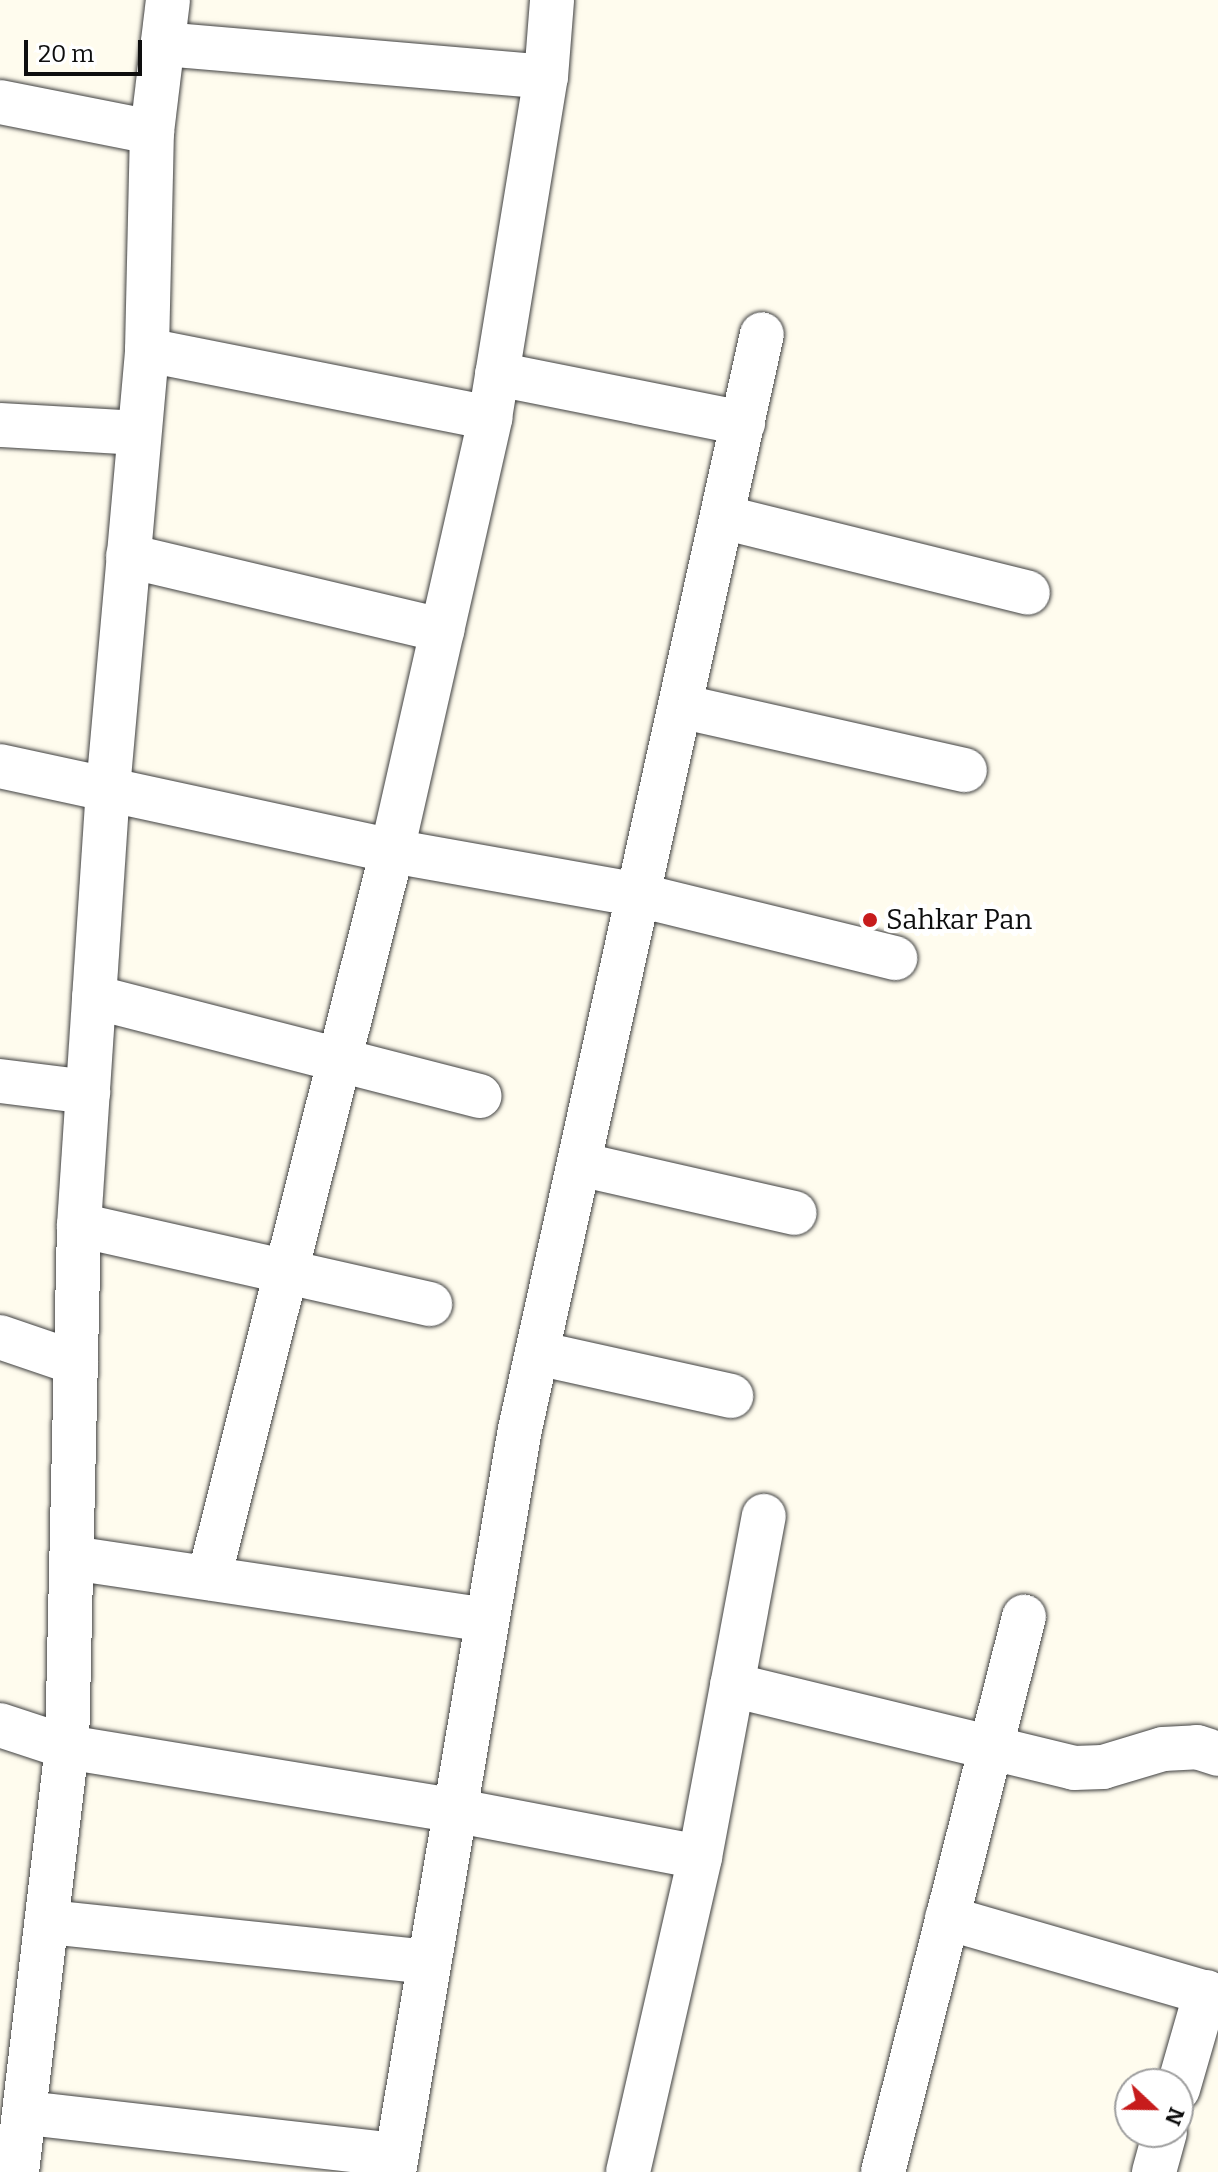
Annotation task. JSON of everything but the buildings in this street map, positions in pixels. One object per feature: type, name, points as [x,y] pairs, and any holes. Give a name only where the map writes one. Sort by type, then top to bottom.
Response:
[{"type":"street","points":[[17,2172],[27,2113],[67,1747],[79,1225],[108,789],[147,350],[152,132],[168,0]]},
{"type":"street","points":[[209,1578],[283,1271],[392,851],[490,418],[546,77],[552,0]]},
{"type":"street","points":[[163,44],[546,77]]},
{"type":"street","points":[[0,102],[152,132]]},
{"type":"street","points":[[27,2113],[395,2164],[485,1620],[537,1353],[762,334]]},
{"type":"street","points":[[147,350],[490,418]]},
{"type":"street","points":[[497,374],[743,423]]},
{"type":"street","points":[[0,425],[139,433]]},
{"type":"street","points":[[722,517],[1028,593]]},
{"type":"street","points":[[128,556],[442,630]]},
{"type":"street","points":[[680,706],[965,770]]},
{"type":"street","points":[[0,766],[392,851],[638,895],[895,958]]},
{"type":"street","points":[[94,997],[479,1096]]},
{"type":"street","points":[[0,1081],[88,1092]]},
{"type":"street","points":[[579,1164],[795,1213]]},
{"type":"street","points":[[79,1225],[430,1304]]},
{"type":"street","points":[[0,1337],[76,1363]]},
{"type":"street","points":[[537,1353],[731,1396]]},
{"type":"street","points":[[628,2172],[700,1857],[764,1516]]},
{"type":"street","points":[[72,1558],[485,1620]]},
{"type":"street","points":[[883,2172],[1024,1617]]},
{"type":"street","points":[[732,1685],[992,1745],[1074,1768],[1103,1767],[1163,1749],[1197,1747],[1218,1754]]},
{"type":"street","points":[[0,1725],[67,1747],[453,1810],[700,1857]]},
{"type":"street","points":[[947,1918],[1212,1994],[1186,2068]]},
{"type":"street","points":[[48,1922],[427,1962]]},
{"type":"street","points":[[1154,2172],[1161,2148]]},
{"type":"place","name":"Sahkar Pan","points":[[870,920]]}]
